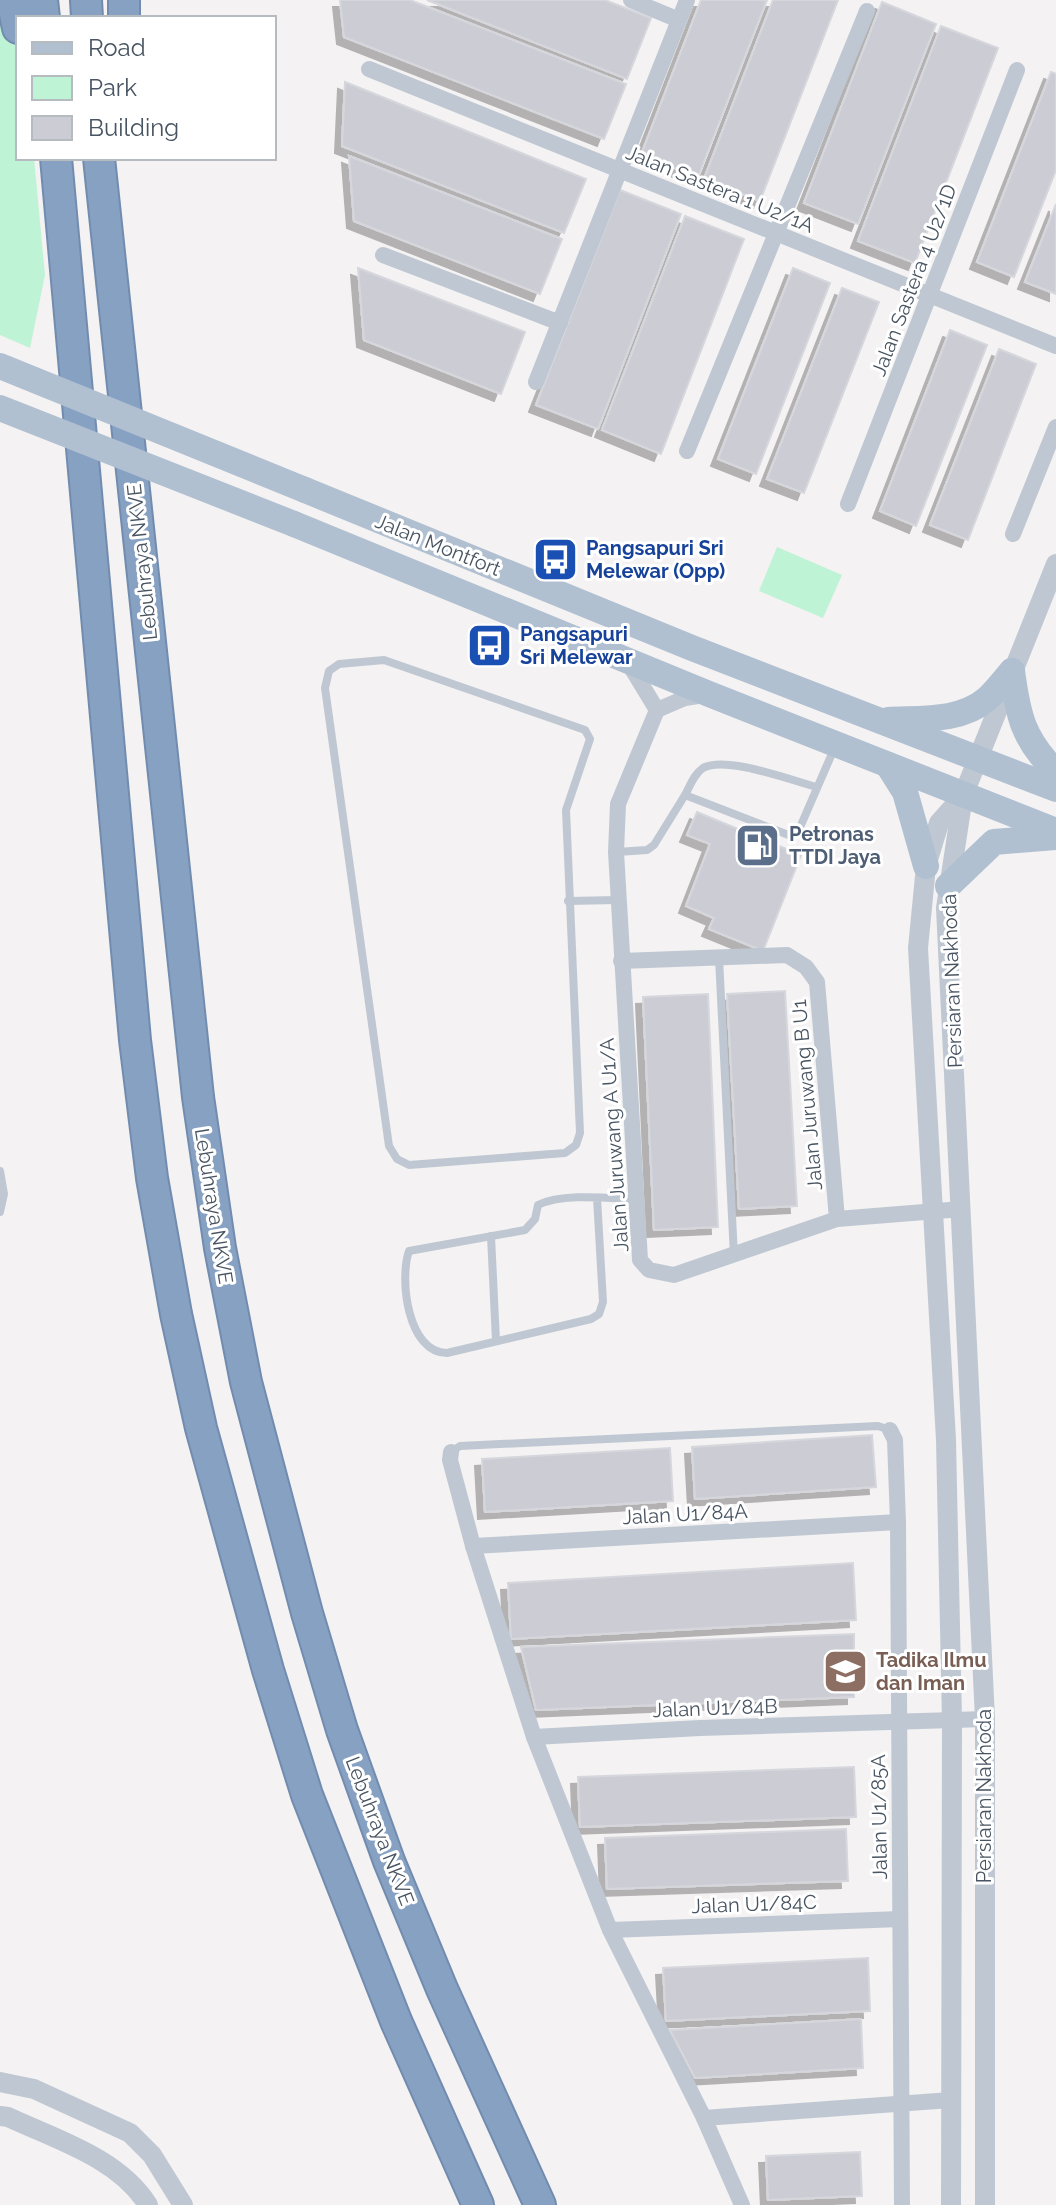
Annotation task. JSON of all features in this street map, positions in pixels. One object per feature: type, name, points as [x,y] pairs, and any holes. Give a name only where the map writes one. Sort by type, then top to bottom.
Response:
[{"type":"highway","points":[[56,160],[133,1025],[152,1178],[176,1314],[231,1544],[307,1795],[396,2021],[478,2205]]},
{"type":"highway","name":"Lebuhraya NKVE","points":[[99,160],[198,1097],[220,1248],[246,1382],[307,1613],[365,1798],[442,1989],[540,2205]]},
{"type":"highway","points":[[103,197],[114,160]]},
{"type":"main road","name":"Jalan Montfort","points":[[0,366],[692,648],[1056,789]]},
{"type":"main road","name":"Jalan Montfort","points":[[0,408],[1056,831]]},
{"type":"main road","points":[[881,720],[953,716],[986,700],[1012,671]]},
{"type":"main road","points":[[1012,671],[1018,715],[1026,734],[1041,757],[1056,772]]},
{"type":"main road","points":[[888,765],[905,792],[926,866]]},
{"type":"main road","points":[[948,886],[994,842],[1056,837]]},
{"type":"street","points":[[631,0],[679,20]]},
{"type":"street","points":[[536,382],[687,0]]},
{"type":"street","points":[[687,451],[867,11]]},
{"type":"street","name":"Jalan Sastera 1 U2/1A","points":[[369,69],[1056,346]]},
{"type":"street","name":"Jalan Sastera 4 U2/1D","points":[[848,504],[1017,70]]},
{"type":"street","points":[[383,255],[560,323]]},
{"type":"street","points":[[1013,534],[1056,427]]},
{"type":"street","points":[[963,796],[1056,564]]},
{"type":"street","points":[[625,659],[657,710],[685,698],[709,694]]},
{"type":"street","name":"Jalan Juruwang A U1/A","points":[[657,710],[618,804],[616,852],[640,1260],[649,1270],[674,1275],[837,1219],[962,1209]]},
{"type":"street","name":"Persiaran Nakhoda","points":[[951,2205],[952,1721],[946,1440],[918,948],[926,866],[939,823],[963,796]]},
{"type":"street","name":"Persiaran Nakhoda","points":[[963,796],[946,908],[985,1719],[985,2205]]},
{"type":"street","name":"Jalan Juruwang B U1","points":[[621,961],[787,955],[806,967],[817,982],[837,1219]]},
{"type":"street","name":"Jalan U1/85A","points":[[890,1430],[895,1440],[898,1522],[902,2205]]},
{"type":"street","points":[[451,1452],[450,1460],[473,1546],[534,1737],[610,1930],[704,2118],[742,2205]]},
{"type":"street","name":"Jalan U1/84A","points":[[473,1546],[898,1522]]},
{"type":"street","name":"Jalan U1/84B","points":[[534,1737],[985,1719]]},
{"type":"street","name":"Jalan U1/84C","points":[[610,1930],[900,1919]]},
{"type":"street","points":[[0,2082],[34,2089],[130,2133],[152,2155],[183,2205]]},
{"type":"street","points":[[704,2118],[951,2100]]},
{"type":"street","points":[[0,2116],[105,2163],[139,2191],[148,2205]]},
{"type":"lane","points":[[384,660],[585,730],[590,739],[566,810],[568,901],[580,1133],[576,1145],[565,1153],[409,1165],[397,1159],[389,1146],[325,688],[329,671],[339,664],[384,660]]},
{"type":"lane","points":[[685,795],[791,836],[798,832],[836,745]]},
{"type":"lane","points":[[616,852],[647,850],[654,845],[693,778],[703,768],[733,765],[817,787]]},
{"type":"lane","points":[[568,901],[617,900]]},
{"type":"lane","points":[[719,958],[734,1256]]},
{"type":"lane","points":[[0,1171],[4,1194],[0,1212]]},
{"type":"lane","points":[[597,1198],[603,1302],[599,1314],[591,1319],[447,1353],[432,1351],[418,1336],[409,1313],[405,1262],[409,1251],[525,1230],[535,1219],[538,1205],[549,1200],[597,1198],[636,1199]]},
{"type":"lane","points":[[491,1236],[496,1341]]},
{"type":"lane","points":[[451,1452],[460,1446],[878,1426],[890,1430]]},
{"type":"green space","points":[[0,0],[16,16],[16,160],[34,160],[45,275],[30,348],[0,335]]},
{"type":"green space","points":[[777,547],[842,575],[823,618],[759,591]]},
{"type":"building","points":[[340,0],[410,0],[626,84],[604,139],[344,37]]},
{"type":"building","points":[[427,0],[605,0],[651,18],[627,79]]},
{"type":"building","points":[[701,0],[767,0],[698,177],[641,155]]},
{"type":"building","points":[[773,0],[838,0],[760,201],[704,179]]},
{"type":"building","points":[[882,2],[936,24],[858,224],[804,203]]},
{"type":"building","points":[[941,26],[998,48],[915,263],[858,241]]},
{"type":"building","points":[[1051,72],[1056,74],[1056,170],[1014,277],[977,262]]},
{"type":"building","points":[[345,82],[586,179],[564,233],[342,146]]},
{"type":"building","points":[[349,156],[562,239],[540,294],[354,221]]},
{"type":"building","points":[[620,190],[681,214],[598,429],[536,405]]},
{"type":"building","points":[[1056,204],[1056,294],[1025,282]]},
{"type":"building","points":[[685,216],[744,239],[661,454],[602,430]]},
{"type":"building","points":[[358,268],[525,332],[501,394],[364,340]]},
{"type":"building","points":[[793,268],[830,283],[756,474],[718,459]]},
{"type":"building","points":[[842,288],[879,302],[804,493],[767,479]]},
{"type":"building","points":[[950,330],[987,345],[916,526],[880,511]]},
{"type":"building","points":[[999,349],[1036,364],[968,540],[930,525]]},
{"type":"building","points":[[697,812],[801,855],[763,951],[709,929],[714,918],[686,906],[710,844],[687,835]]},
{"type":"building","points":[[785,991],[797,1206],[739,1209],[727,994]]},
{"type":"building","points":[[708,994],[718,1227],[654,1230],[643,997]]},
{"type":"building","points":[[872,1435],[876,1487],[695,1499],[692,1447]]},
{"type":"building","points":[[670,1448],[673,1501],[485,1512],[482,1459]]},
{"type":"building","points":[[853,1563],[856,1620],[511,1639],[508,1583]]},
{"type":"building","points":[[854,1634],[854,1697],[536,1710],[521,1647]]},
{"type":"building","points":[[854,1767],[856,1817],[580,1827],[578,1777]]},
{"type":"building","points":[[846,1829],[848,1881],[607,1889],[605,1838]]},
{"type":"building","points":[[868,1958],[870,2011],[666,2021],[663,1968]]},
{"type":"building","points":[[861,2019],[863,2068],[695,2078],[670,2030]]},
{"type":"building","points":[[860,2152],[862,2196],[768,2200],[766,2156]]},
{"type":"place","name":"Pangsapuri Sri Melewar (Opp)","points":[[555,559]]},
{"type":"place","name":"Pangsapuri Sri Melewar","points":[[489,645]]},
{"type":"place","name":"Petronas TTDI Jaya","points":[[758,845]]},
{"type":"place","name":"Tadika Ilmu dan Iman","points":[[845,1671]]}]
